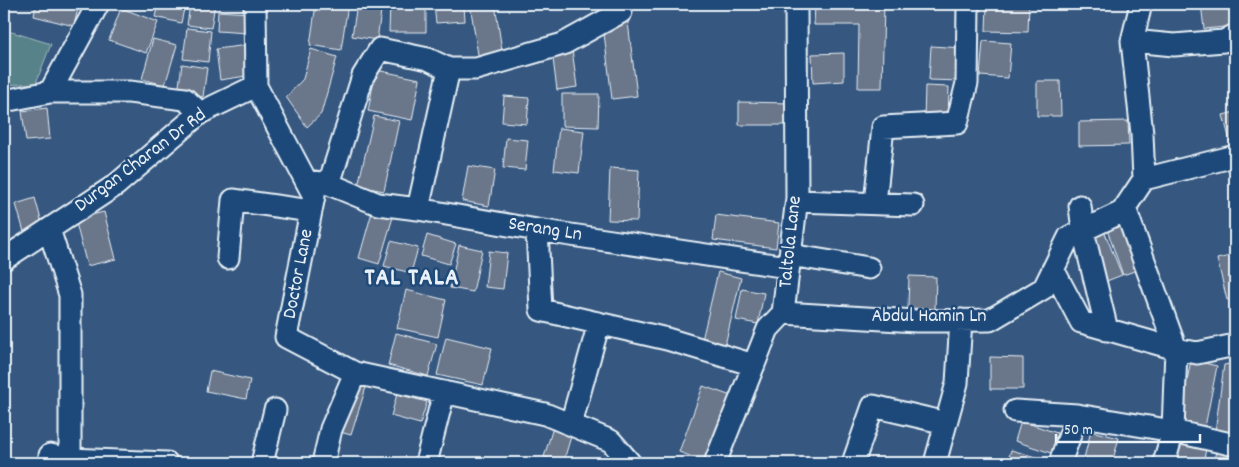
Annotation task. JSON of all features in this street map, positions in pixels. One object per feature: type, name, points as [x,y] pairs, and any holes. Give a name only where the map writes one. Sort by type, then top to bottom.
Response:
[{"type":"street","points":[[50,92],[98,4]]},
{"type":"street","name":"Doctor Lane","points":[[254,4],[256,86],[314,196],[286,337],[355,373],[545,414],[611,440],[630,463]]},
{"type":"street","points":[[329,184],[363,76],[380,49],[428,60],[449,69],[476,69],[563,44],[621,12],[620,4]]},
{"type":"street","name":"Taltola Lane","points":[[715,463],[768,328],[783,312],[797,201],[796,4]]},
{"type":"street","points":[[875,203],[883,127],[957,124],[967,83],[968,4]]},
{"type":"street","points":[[1141,4],[1132,41],[1142,134],[1144,179],[1235,156]]},
{"type":"street","points":[[1132,41],[1174,45],[1224,41],[1235,35]]},
{"type":"street","points":[[418,209],[449,69]]},
{"type":"street","name":"Durgan Charan Dr Rd","points":[[4,259],[116,185],[200,113],[256,86]]},
{"type":"street","points":[[4,101],[50,92],[129,92],[185,99],[200,113]]},
{"type":"street","name":"Abdul Hamin Ln","points":[[783,312],[916,321],[990,320],[1044,288],[1069,237],[1122,212],[1144,179]]},
{"type":"street","name":"Serang Ln","points":[[306,181],[329,184],[378,204],[418,209],[537,230],[789,261],[869,268]]},
{"type":"street","points":[[228,258],[233,200],[311,211]]},
{"type":"street","points":[[797,201],[913,205]]},
{"type":"street","points":[[1080,206],[1083,231],[1108,330]]},
{"type":"street","points":[[1125,208],[1176,349],[1172,431],[1164,463]]},
{"type":"street","points":[[49,229],[70,295],[70,459]]},
{"type":"street","points":[[537,230],[541,310],[667,339],[754,365]]},
{"type":"street","points":[[1053,269],[1081,322],[1176,349],[1197,353],[1235,345]]},
{"type":"street","points":[[935,463],[957,383],[961,320]]},
{"type":"street","points":[[571,424],[599,323]]},
{"type":"street","points":[[323,463],[331,429],[355,373]]},
{"type":"street","points":[[426,463],[444,392]]},
{"type":"street","points":[[853,463],[873,406],[946,422]]},
{"type":"street","points":[[262,463],[275,410]]},
{"type":"street","points":[[1015,411],[1077,415],[1172,431],[1235,445]]},
{"type":"street","points":[[1060,463],[1077,415]]},
{"type":"street","points":[[49,463],[50,455],[70,459],[167,463]]},
{"type":"green space","points":[[12,32],[51,44],[36,83],[4,85],[4,33]]},
{"type":"building","points":[[36,4],[79,4],[74,26],[34,16]]},
{"type":"building","points":[[158,4],[185,4],[181,23],[155,17]]},
{"type":"building","points":[[190,4],[215,4],[211,28],[187,25]]},
{"type":"building","points":[[316,4],[348,4],[341,50],[310,45]]},
{"type":"building","points":[[357,4],[382,4],[377,40],[352,36]]},
{"type":"building","points":[[390,4],[426,4],[426,32],[389,32]]},
{"type":"building","points":[[434,4],[464,4],[465,21],[436,23]]},
{"type":"building","points":[[470,4],[495,4],[503,57],[479,61]]},
{"type":"building","points":[[815,4],[884,4],[882,88],[858,88],[859,25],[814,25]]},
{"type":"building","points":[[987,4],[1029,4],[1028,32],[986,31]]},
{"type":"building","points":[[1201,4],[1234,4],[1235,26],[1204,29]]},
{"type":"building","points":[[121,8],[158,22],[146,53],[109,40]]},
{"type":"building","points":[[218,11],[249,13],[248,33],[217,31]]},
{"type":"building","points":[[628,22],[637,96],[612,99],[603,25]]},
{"type":"building","points":[[187,28],[211,31],[208,62],[183,59]]},
{"type":"building","points":[[153,39],[177,45],[165,85],[142,79]]},
{"type":"building","points":[[983,41],[1011,43],[1008,78],[980,76]]},
{"type":"building","points":[[248,45],[253,75],[220,80],[216,49]]},
{"type":"building","points":[[931,46],[963,48],[961,81],[929,80]]},
{"type":"building","points":[[311,49],[337,57],[321,114],[307,127],[286,97],[303,79]]},
{"type":"building","points":[[572,49],[577,87],[557,90],[552,51]]},
{"type":"building","points":[[844,53],[844,81],[813,83],[812,54]]},
{"type":"building","points":[[182,64],[207,68],[203,97],[178,93]]},
{"type":"building","points":[[376,70],[420,79],[412,120],[368,111]]},
{"type":"building","points":[[1037,81],[1060,81],[1061,116],[1037,116]]},
{"type":"building","points":[[925,86],[949,87],[948,121],[924,120]]},
{"type":"building","points":[[562,94],[599,94],[598,127],[562,126]]},
{"type":"building","points":[[504,96],[529,98],[527,124],[502,122]]},
{"type":"building","points":[[739,102],[791,103],[791,125],[739,125]]},
{"type":"building","points":[[47,108],[50,139],[26,141],[22,111]]},
{"type":"building","points":[[1235,112],[1235,152],[1233,152],[1223,115]]},
{"type":"building","points":[[374,116],[399,121],[384,191],[358,186]]},
{"type":"building","points":[[1128,121],[1129,145],[1079,146],[1079,122]]},
{"type":"building","points":[[559,128],[584,131],[579,173],[554,170]]},
{"type":"building","points":[[506,138],[528,140],[525,170],[503,168]]},
{"type":"building","points":[[468,166],[495,170],[489,206],[462,201]]},
{"type":"building","points":[[610,168],[639,170],[637,221],[608,220]]},
{"type":"building","points":[[35,198],[43,227],[24,232],[16,204]]},
{"type":"building","points":[[104,212],[116,259],[87,266],[75,219]]},
{"type":"building","points":[[372,212],[393,217],[379,264],[359,258]]},
{"type":"building","points":[[716,215],[779,223],[776,248],[713,240]]},
{"type":"building","points":[[1125,217],[1143,268],[1123,275],[1105,224]]},
{"type":"building","points":[[1102,226],[1122,275],[1104,282],[1085,232]]},
{"type":"building","points":[[427,235],[456,244],[449,264],[421,256]]},
{"type":"building","points":[[391,241],[418,248],[411,273],[384,266]]},
{"type":"building","points":[[459,245],[482,250],[473,292],[450,288]]},
{"type":"building","points":[[489,251],[507,253],[503,289],[485,287]]},
{"type":"building","points":[[1234,255],[1235,298],[1227,300],[1217,259]]},
{"type":"building","points":[[718,272],[741,278],[725,345],[702,340]]},
{"type":"building","points":[[909,276],[936,277],[935,309],[908,308]]},
{"type":"building","points":[[742,289],[764,293],[758,324],[736,320]]},
{"type":"building","points":[[406,290],[446,300],[438,337],[397,328]]},
{"type":"building","points":[[396,333],[437,344],[428,376],[388,365]]},
{"type":"building","points":[[446,337],[492,348],[483,385],[437,375]]},
{"type":"building","points":[[990,357],[1023,358],[1023,389],[990,389]]},
{"type":"building","points":[[1191,360],[1217,366],[1204,432],[1178,426]]},
{"type":"building","points":[[1235,363],[1235,434],[1215,432],[1224,365]]},
{"type":"building","points":[[210,371],[250,380],[246,399],[206,391]]},
{"type":"building","points":[[358,381],[367,384],[351,435],[336,431]]},
{"type":"building","points":[[703,386],[734,397],[709,463],[679,452]]},
{"type":"building","points":[[397,394],[427,402],[420,424],[391,416]]},
{"type":"building","points":[[1021,421],[1057,433],[1051,453],[1015,441]]},
{"type":"building","points":[[554,424],[573,430],[563,463],[544,457]]},
{"type":"building","points":[[1091,431],[1119,438],[1112,463],[1103,463],[1084,458]]},
{"type":"building","points":[[1181,443],[1206,449],[1203,463],[1176,463]]},
{"type":"building","points":[[1217,448],[1235,452],[1235,463],[1213,463]]},
{"type":"building","points":[[1011,450],[1050,461],[1049,463],[1007,463]]},
{"type":"district","name":"TAL TALA","points":[[412,279]]}]
